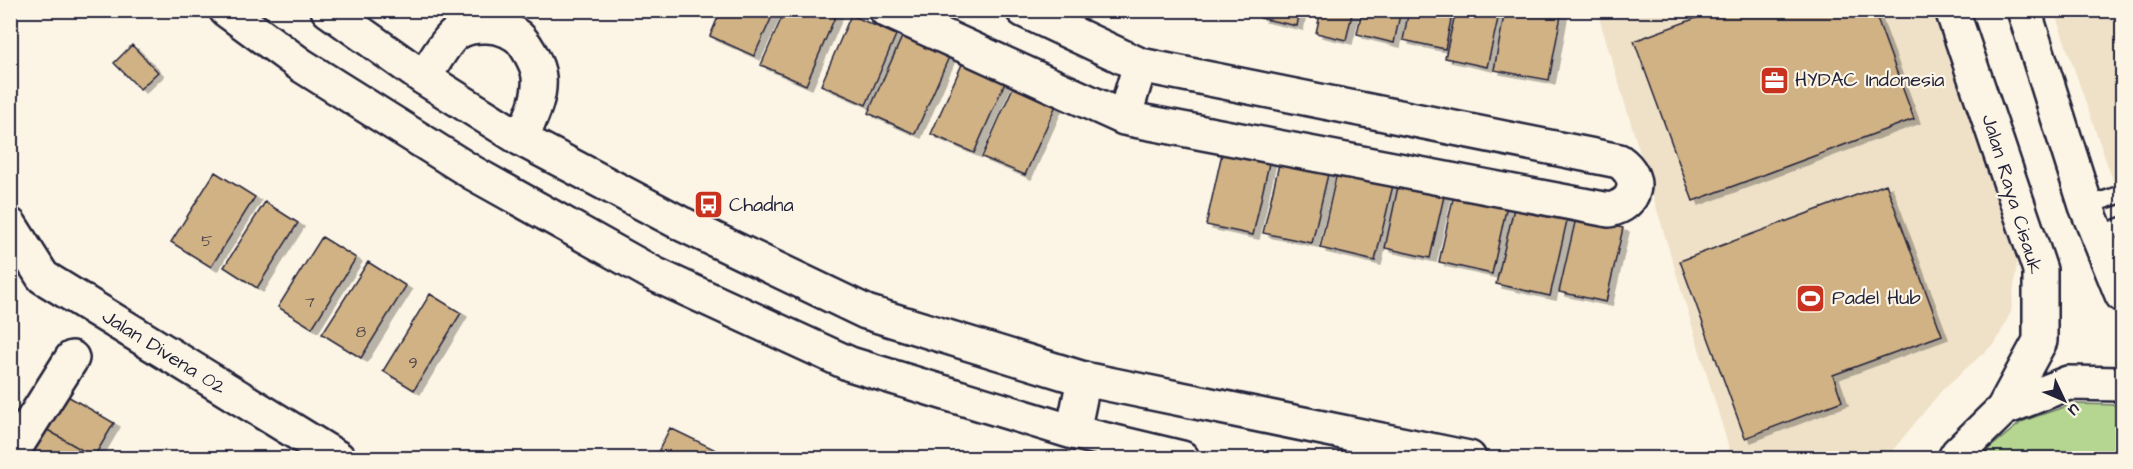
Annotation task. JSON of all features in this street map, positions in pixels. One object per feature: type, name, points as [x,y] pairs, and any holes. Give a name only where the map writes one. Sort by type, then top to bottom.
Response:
[{"type":"street","points":[[226,10],[301,66],[473,173],[654,274],[850,364],[1072,432],[1182,459]]},
{"type":"street","points":[[328,10],[424,78],[521,139],[682,224],[866,312],[1084,379],[1469,459]]},
{"type":"street","points":[[886,10],[1124,118],[1609,210],[1620,208],[1629,200],[1634,190],[1634,178],[1628,168],[1619,161],[1140,65],[1023,10]]},
{"type":"street","name":"Jalan Raya Cisauk","points":[[1952,10],[2040,270],[2040,340],[2003,409]]},
{"type":"street","points":[[2024,10],[2086,206],[2110,231],[2122,295]]},
{"type":"street","points":[[424,78],[441,51],[459,31],[521,22],[539,76],[535,108],[521,139]]},
{"type":"street","points":[[1124,118],[1140,65]]},
{"type":"street","name":"Jalan Divena 02","points":[[10,225],[43,277],[338,459]]},
{"type":"street","points":[[10,456],[72,358]]},
{"type":"street","points":[[1072,432],[1084,379]]},
{"type":"street","points":[[1955,459],[1958,453],[2003,409],[2068,383],[2122,384]]},
{"type":"lane","points":[[2086,206],[2122,194]]},
{"type":"shaded area","points":[[1597,11],[1940,11],[2017,263],[2011,312],[1996,342],[1943,389],[1888,456],[1881,458],[1732,458]]},
{"type":"shaded area","points":[[2054,11],[2122,11],[2122,207]]},
{"type":"green space","points":[[2073,404],[2122,405],[2122,458],[1979,458],[2023,421]]},
{"type":"building","points":[[721,10],[775,10],[754,56],[710,36]]},
{"type":"building","points":[[785,10],[838,10],[806,85],[761,65]]},
{"type":"building","points":[[1262,10],[1300,10],[1297,26],[1260,18]]},
{"type":"building","points":[[1321,10],[1353,10],[1346,40],[1316,33]]},
{"type":"building","points":[[1362,10],[1401,10],[1394,43],[1357,34]]},
{"type":"building","points":[[1409,10],[1453,10],[1445,49],[1403,40]]},
{"type":"building","points":[[1456,10],[1500,10],[1487,67],[1445,58]]},
{"type":"building","points":[[1505,10],[1562,10],[1549,80],[1494,70]]},
{"type":"building","name":"HYDAC Indonesia","points":[[1718,10],[1874,10],[1914,119],[1693,201],[1634,41]]},
{"type":"building","points":[[851,15],[896,35],[866,105],[821,85]]},
{"type":"building","points":[[902,37],[949,57],[915,134],[868,113]]},
{"type":"building","points":[[132,45],[158,72],[140,89],[114,63]]},
{"type":"building","points":[[963,62],[1006,80],[974,153],[931,134]]},
{"type":"building","points":[[1014,85],[1057,103],[1025,175],[982,157]]},
{"type":"building","points":[[1223,149],[1270,159],[1253,235],[1206,225]]},
{"type":"building","points":[[1280,160],[1329,170],[1312,243],[1263,233]]},
{"type":"building","points":[[1338,168],[1394,181],[1375,261],[1320,248]]},
{"type":"building","points":[[215,172],[255,197],[211,267],[171,242]]},
{"type":"building","points":[[1399,182],[1445,192],[1430,258],[1385,248]]},
{"type":"building","name":"Padel Hub","points":[[1886,184],[1942,335],[1833,375],[1842,401],[1745,438],[1680,261]]},
{"type":"building","points":[[1454,194],[1507,205],[1492,274],[1439,262]]},
{"type":"building","points":[[265,202],[298,223],[257,288],[224,267]]},
{"type":"building","points":[[1515,204],[1568,216],[1550,296],[1496,284]]},
{"type":"building","points":[[1576,218],[1623,228],[1606,302],[1559,292]]},
{"type":"building","points":[[322,237],[356,258],[312,328],[278,307]]},
{"type":"building","points":[[368,262],[406,286],[361,358],[322,334]]},
{"type":"building","points":[[430,294],[461,313],[414,390],[383,371]]},
{"type":"building","points":[[59,391],[114,423],[94,457],[39,425]]},
{"type":"building","points":[[39,425],[94,457],[22,458]]},
{"type":"building","points":[[670,428],[720,452],[717,458],[655,458]]},
{"type":"place","name":"HYDAC Indonesia","points":[[1774,80]]},
{"type":"place","name":"Chadna","points":[[708,205]]},
{"type":"place","name":"Padel Hub","points":[[1811,298]]}]
